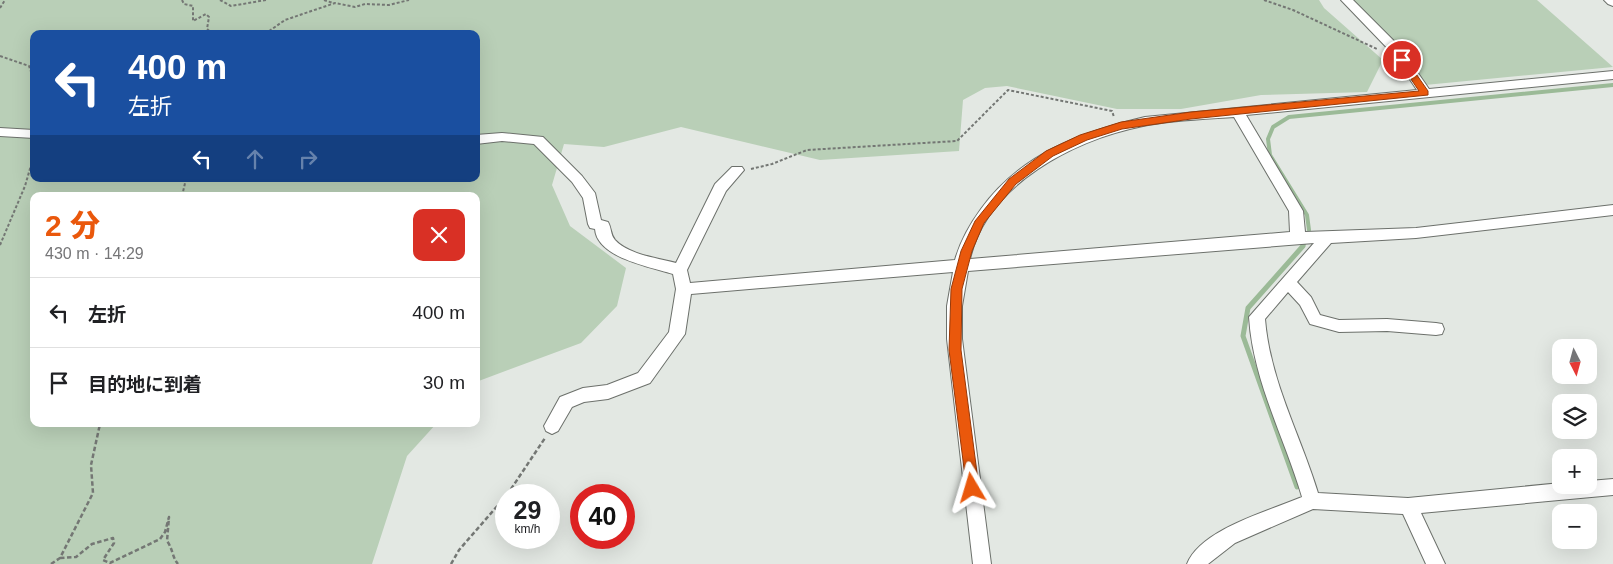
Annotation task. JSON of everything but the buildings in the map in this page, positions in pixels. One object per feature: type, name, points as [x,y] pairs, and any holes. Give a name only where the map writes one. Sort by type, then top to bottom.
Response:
[{"type":"street","points":[[1347,0],[1396,50],[1425,93]]},
{"type":"street","points":[[982,564],[955,350],[956,296],[961,266],[973,236],[990,207],[1022,172],[1049,154],[1083,138],[1121,126],[1191,115],[1613,75]]},
{"type":"street","points":[[1238,111],[1296,211],[1298,237]]},
{"type":"street","points":[[0,132],[30,134]]},
{"type":"street","points":[[480,140],[502,137],[538,140],[577,179],[590,197],[595,224],[605,221],[602,232],[611,245],[623,253],[680,270]]},
{"type":"street","points":[[552,426],[566,402],[583,395],[608,392],[644,378],[676,334],[684,289],[680,270],[720,188],[737,170]]},
{"type":"street","points":[[684,289],[1298,237],[1327,238],[1416,232],[1613,210]]},
{"type":"street","points":[[1312,501],[1306,476],[1268,382],[1257,341],[1257,317],[1327,238]]},
{"type":"street","points":[[1287,282],[1306,301],[1314,320],[1339,326],[1387,325],[1436,329]]},
{"type":"street","points":[[1196,564],[1205,553],[1228,537],[1312,501],[1408,506],[1613,487]]},
{"type":"street","points":[[1408,506],[1436,564]]},
{"type":"path","points":[[0,8],[5,0]]},
{"type":"path","points":[[182,0],[184,4],[193,6],[193,21],[206,14],[209,17],[208,30]]},
{"type":"path","points":[[220,0],[231,6],[266,0]]},
{"type":"path","points":[[324,0],[355,8],[365,4],[389,5],[409,0]]},
{"type":"path","points":[[1264,0],[1282,5],[1352,39],[1402,60]]},
{"type":"path","points":[[270,30],[284,20],[335,3]]},
{"type":"path","points":[[0,56],[29,66],[30,69]]},
{"type":"path","points":[[737,170],[764,168],[785,157],[807,150],[958,140],[1008,90],[1112,111],[1115,120]]},
{"type":"path","points":[[0,245],[25,186],[30,169]]},
{"type":"path","points":[[515,484],[552,426]]},
{"type":"path","points":[[51,564],[60,558],[94,493],[90,465],[99,427]]},
{"type":"path","points":[[451,564],[460,550],[495,510]]},
{"type":"path","points":[[60,558],[76,557],[84,548],[102,539],[112,538],[114,543],[103,560],[110,563],[145,546],[156,543],[164,536],[169,517],[167,541],[173,550],[173,558],[178,564]]},
{"type":"green space","points":[[0,0],[1319,0],[1324,8],[1383,60],[1367,92],[1261,95],[1181,109],[1117,109],[1007,86],[985,88],[963,100],[959,151],[820,160],[681,127],[604,147],[564,144],[552,185],[570,226],[626,268],[617,306],[581,343],[480,381],[480,192],[30,192],[30,427],[433,427],[407,456],[372,564],[0,564]]},
{"type":"green space","points":[[1345,0],[1537,0],[1613,67],[1425,85]]},
{"type":"waterway","points":[[1309,230],[1307,215],[1270,155],[1268,139],[1273,127],[1289,117],[1613,85]]},
{"type":"waterway","points":[[1297,487],[1243,336],[1248,308],[1303,246]]},
{"type":"route","points":[[972,488],[955,350],[954,312],[956,289],[966,251],[980,221],[1003,191],[1022,172],[1068,144],[1121,126],[1191,115],[1425,93],[1402,60]]}]
